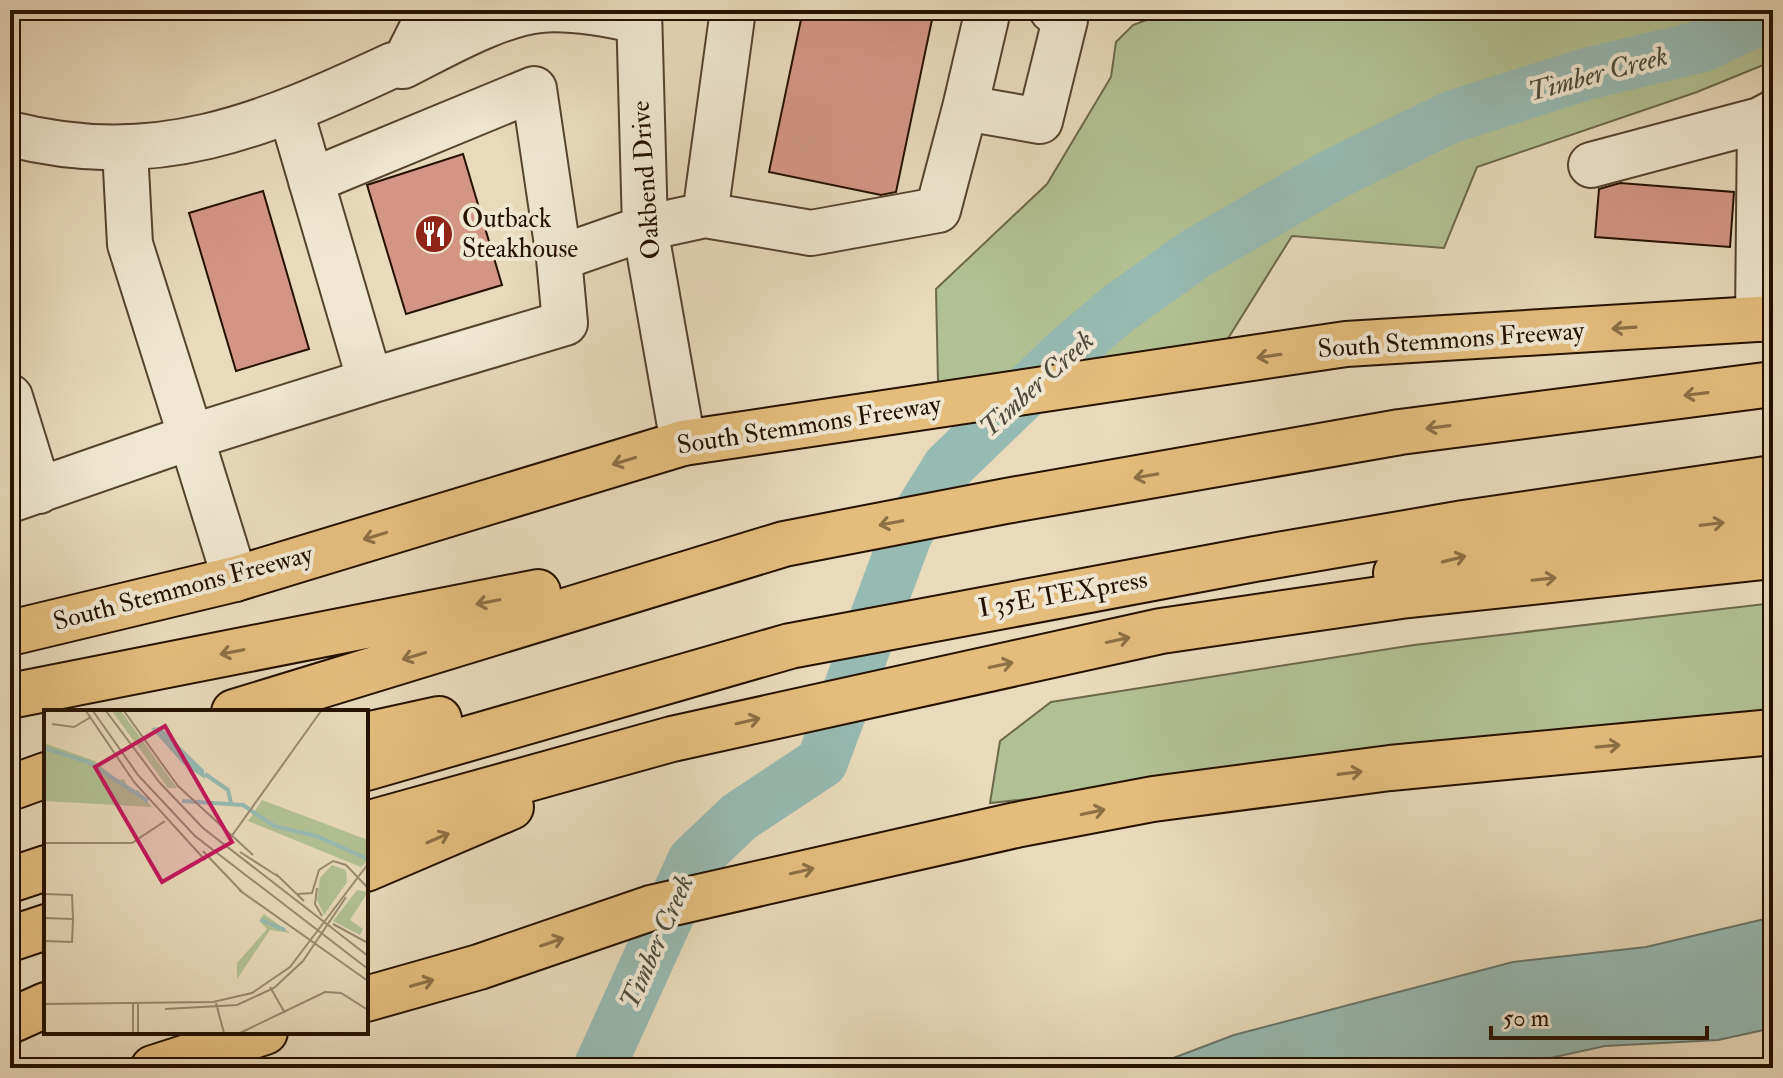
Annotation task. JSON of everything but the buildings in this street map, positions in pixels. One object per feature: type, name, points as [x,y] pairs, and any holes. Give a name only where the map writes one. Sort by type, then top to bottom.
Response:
[{"type":"main road","name":"South Stemmons Freeway","points":[[10,633],[235,579],[683,443],[1346,344],[1765,318]]},
{"type":"main road","points":[[10,696],[784,544],[1223,462],[1400,432],[1773,384]]},
{"type":"main road","name":"I 35E TEXpress","points":[[368,767],[790,646],[1464,523],[1773,478]]},
{"type":"main road","points":[[368,823],[672,739],[1161,631],[1477,553],[1773,516]]},
{"type":"main road","points":[[241,710],[784,544]]},
{"type":"main road","points":[[1161,631],[1401,596],[1773,556]]},
{"type":"main road","points":[[368,735],[790,646]]},
{"type":"main road","points":[[368,998],[479,967],[651,908],[1016,825],[1153,799],[1390,768],[1773,732]]},
{"type":"main road","points":[[368,868],[672,739]]},
{"type":"main road","points":[[10,788],[44,776]]},
{"type":"main road","points":[[10,809],[44,802]]},
{"type":"main road","points":[[10,880],[44,869]]},
{"type":"main road","points":[[10,939],[44,928]]},
{"type":"main road","points":[[10,1021],[44,1006]]},
{"type":"main road","points":[[153,1068],[259,1034]]},
{"type":"street","points":[[403,66],[422,28],[442,10]]},
{"type":"street","points":[[10,134],[70,146],[125,150],[230,132],[291,112],[393,65],[403,66],[469,33],[539,10],[639,16]]},
{"type":"street","points":[[705,215],[733,10]]},
{"type":"street","points":[[559,258],[645,228],[705,215],[811,233],[938,210],[988,10]]},
{"type":"street","points":[[965,108],[1040,121],[1065,20],[1052,10]]},
{"type":"street","name":"Oakbend Drive","points":[[639,16],[645,228],[683,443]]},
{"type":"street","points":[[10,397],[24,496],[191,437],[565,323],[559,258],[534,89],[311,181]]},
{"type":"street","points":[[291,112],[370,381]]},
{"type":"street","points":[[1591,165],[1767,116],[1765,318]]},
{"type":"street","points":[[125,150],[130,244],[235,579]]},
{"type":"green space","points":[[1173,10],[1773,10],[1773,61],[1697,92],[1477,167],[1444,248],[1292,236],[1227,340],[938,382],[936,289],[1047,184],[1111,77],[1116,42],[1133,25]]},
{"type":"green space","points":[[1773,603],[1773,721],[990,803],[1000,741],[1051,702],[1414,645]]},
{"type":"water","points":[[1773,917],[1773,1028],[1718,1040],[1605,1046],[1505,1068],[1147,1068],[1234,1035],[1513,962],[1646,947]]},
{"type":"waterway","name":"Timber Creek","points":[[599,1068],[693,861],[739,817],[822,762],[907,533],[948,467],[1065,354],[1119,308],[1195,254],[1334,174],[1451,117],[1586,74],[1703,46],[1773,12]]},
{"type":"place","name":"Outback Steakhouse","points":[[434,234]]}]
